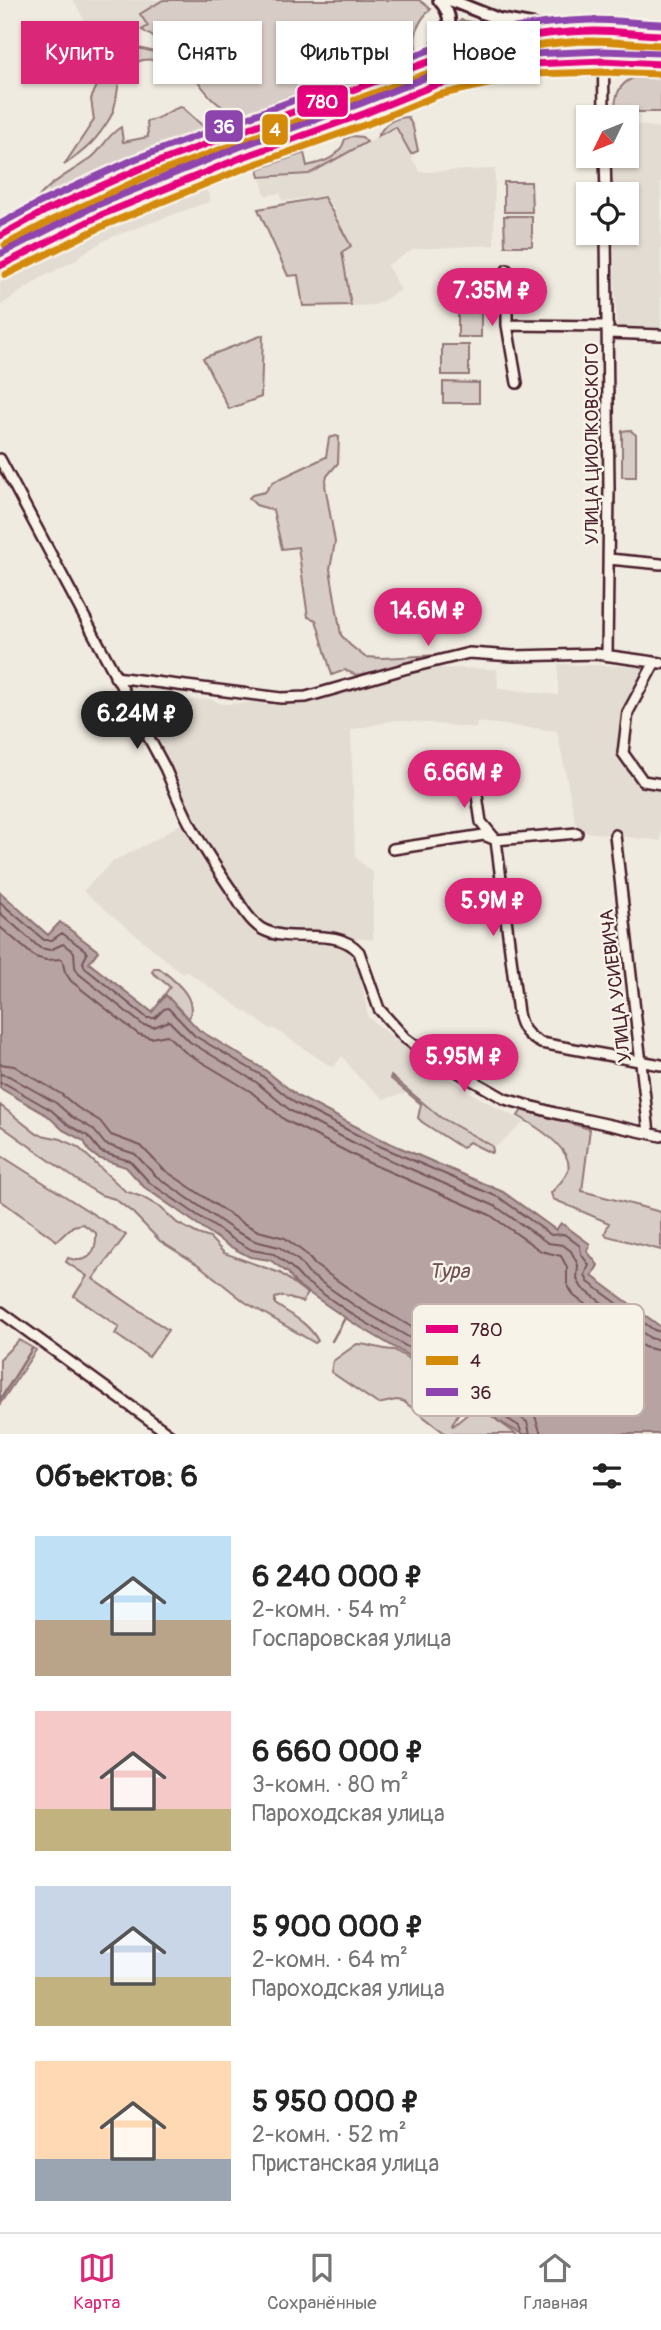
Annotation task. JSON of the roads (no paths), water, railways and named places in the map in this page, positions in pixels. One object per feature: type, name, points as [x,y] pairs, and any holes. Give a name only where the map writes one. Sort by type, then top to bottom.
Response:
[{"type":"main road","points":[[540,39],[569,32],[603,31],[661,35]]},
{"type":"main road","points":[[413,65],[427,60]]},
{"type":"main road","points":[[540,64],[603,61],[661,64]]},
{"type":"main road","points":[[0,236],[91,190],[368,84]]},
{"type":"main road","points":[[366,113],[347,113],[342,107],[346,102],[368,92],[376,84]]},
{"type":"main road","points":[[0,265],[101,215],[439,84]]},
{"type":"main road","points":[[259,152],[275,138],[302,128],[306,122],[298,115],[272,120]]},
{"type":"street","points":[[419,62],[439,43],[451,22],[450,14],[439,0]]},
{"type":"street","points":[[450,0],[506,21]]},
{"type":"street","points":[[540,27],[569,32]]},
{"type":"street","points":[[603,31],[604,105]]},
{"type":"street","name":"УЛИЦА ЦИОЛКОВСКОГО","points":[[606,245],[607,655]]},
{"type":"street","points":[[508,270],[507,325],[517,383]]},
{"type":"street","points":[[507,325],[661,335]]},
{"type":"street","points":[[0,459],[165,768],[188,821],[248,915],[264,930],[273,933],[342,940],[355,947],[379,1009],[405,1038],[425,1053],[505,1098],[661,1136]]},
{"type":"street","points":[[608,559],[661,564]]},
{"type":"street","points":[[115,677],[281,698],[306,697],[469,653],[513,656],[607,655],[658,662],[628,712],[623,753],[643,781],[661,784]]},
{"type":"street","points":[[472,762],[481,822],[496,840],[511,966],[522,1027],[541,1043],[661,1065]]},
{"type":"street","points":[[393,849],[484,835],[496,840],[577,833]]},
{"type":"street","name":"УЛИЦА УСИЕВИЧА","points":[[615,835],[649,1133]]},
{"type":"street","points":[[1,1313],[169,1434]]},
{"type":"water","name":"Тура","points":[[0,892],[48,935],[60,922],[98,951],[89,963],[152,1012],[166,995],[199,1030],[265,1070],[299,1097],[378,1138],[503,1192],[556,1230],[561,1223],[590,1244],[587,1251],[598,1265],[592,1276],[630,1304],[412,1304],[412,1358],[350,1321],[296,1284],[288,1273],[270,1260],[250,1257],[227,1245],[144,1187],[126,1167],[98,1158],[89,1151],[84,1141],[0,1088]]},
{"type":"water","name":"Тура","points":[[644,1314],[661,1327],[661,1434],[522,1434],[498,1421],[494,1416],[644,1416]]},
{"type":"waterway","points":[[332,1341],[345,1318]]},
{"type":"waterway","points":[[0,1400],[32,1349]]}]
